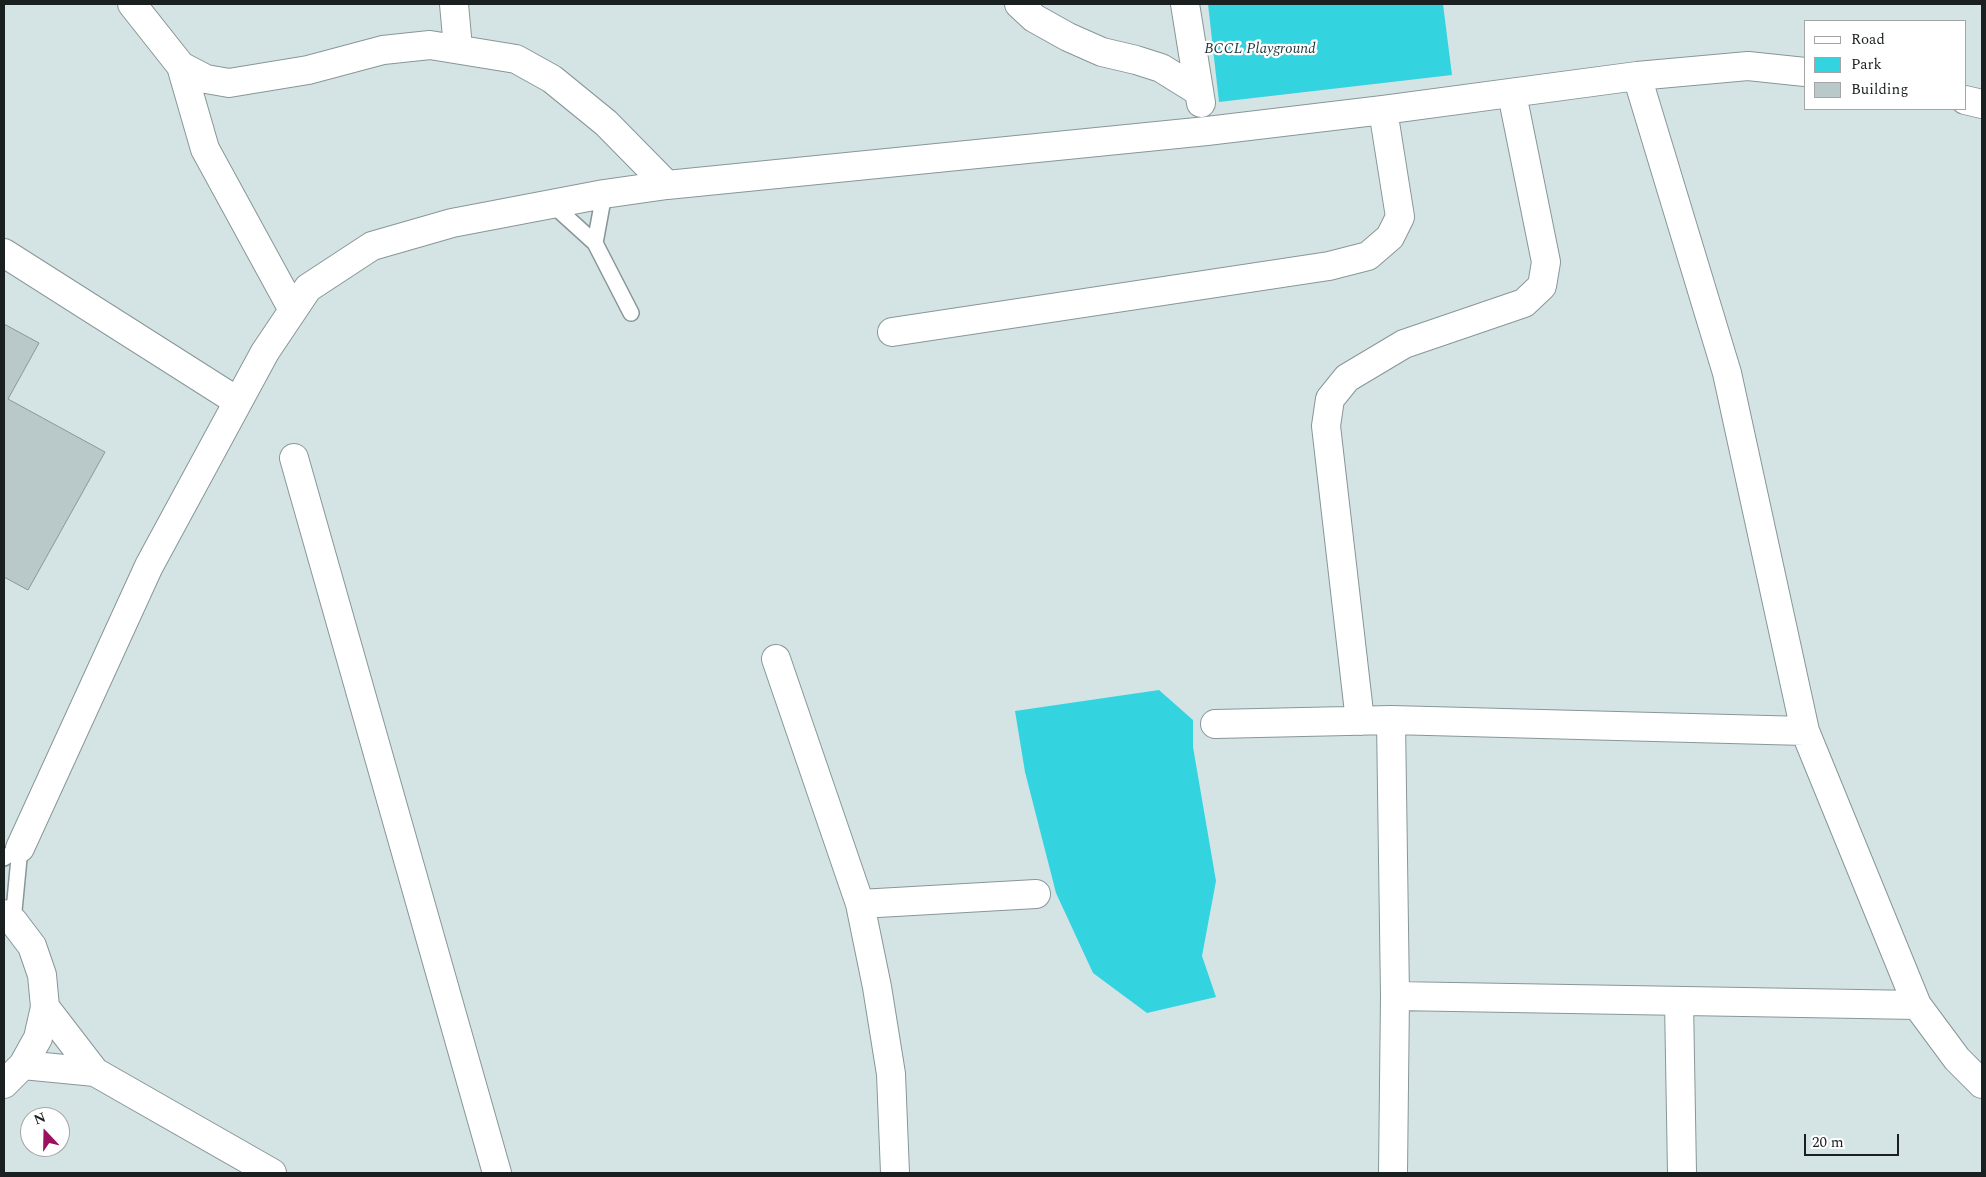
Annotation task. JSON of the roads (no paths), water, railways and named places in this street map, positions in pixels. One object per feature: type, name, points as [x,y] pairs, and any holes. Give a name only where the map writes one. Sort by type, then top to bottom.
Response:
[{"type":"street","points":[[132,4],[181,66],[205,149],[293,310]]},
{"type":"street","points":[[454,4],[458,48]]},
{"type":"street","points":[[1019,4],[1034,18],[1068,37],[1102,52],[1161,68],[1198,92]]},
{"type":"street","points":[[1185,4],[1198,92],[1207,131]]},
{"type":"street","points":[[181,66],[206,80],[229,83],[308,70],[383,50],[430,45],[458,48],[516,59],[552,79],[606,123],[667,185]]},
{"type":"street","points":[[12,853],[149,566],[264,352],[308,288],[372,246],[452,223],[604,194],[667,185],[1207,131],[1512,94],[1637,76],[1748,66],[1804,72]]},
{"type":"street","points":[[1637,76],[1727,373],[1805,731],[1917,1005],[1970,1059],[1982,1084]]},
{"type":"street","points":[[1360,721],[1326,426],[1330,399],[1347,378],[1404,344],[1524,303],[1542,286],[1546,262],[1512,94]]},
{"type":"street","points":[[1966,100],[1982,104]]},
{"type":"street","points":[[892,332],[1329,266],[1368,256],[1390,237],[1400,217],[1383,110]]},
{"type":"street","points":[[4,253],[238,401]]},
{"type":"street","points":[[294,458],[497,1173]]},
{"type":"street","points":[[776,659],[860,904],[877,987],[891,1074],[895,1173]]},
{"type":"street","points":[[1215,724],[1391,720],[1805,731]]},
{"type":"street","points":[[1391,720],[1395,996],[1393,1173]]},
{"type":"street","points":[[860,904],[1036,894]]},
{"type":"street","points":[[8,917],[32,946],[42,975],[45,1007],[38,1038],[13,1074]]},
{"type":"street","points":[[1395,996],[1917,1005]]},
{"type":"street","points":[[1679,1001],[1682,1173]]},
{"type":"street","points":[[45,1007],[95,1072],[272,1173]]},
{"type":"street","points":[[13,1074],[95,1072]]},
{"type":"lane","points":[[594,243],[604,194]]},
{"type":"lane","points":[[552,204],[594,243],[631,313]]},
{"type":"lane","points":[[8,917],[12,853]]},
{"type":"park label","name":"BCCL Playground","points":[[1260,50]]}]
